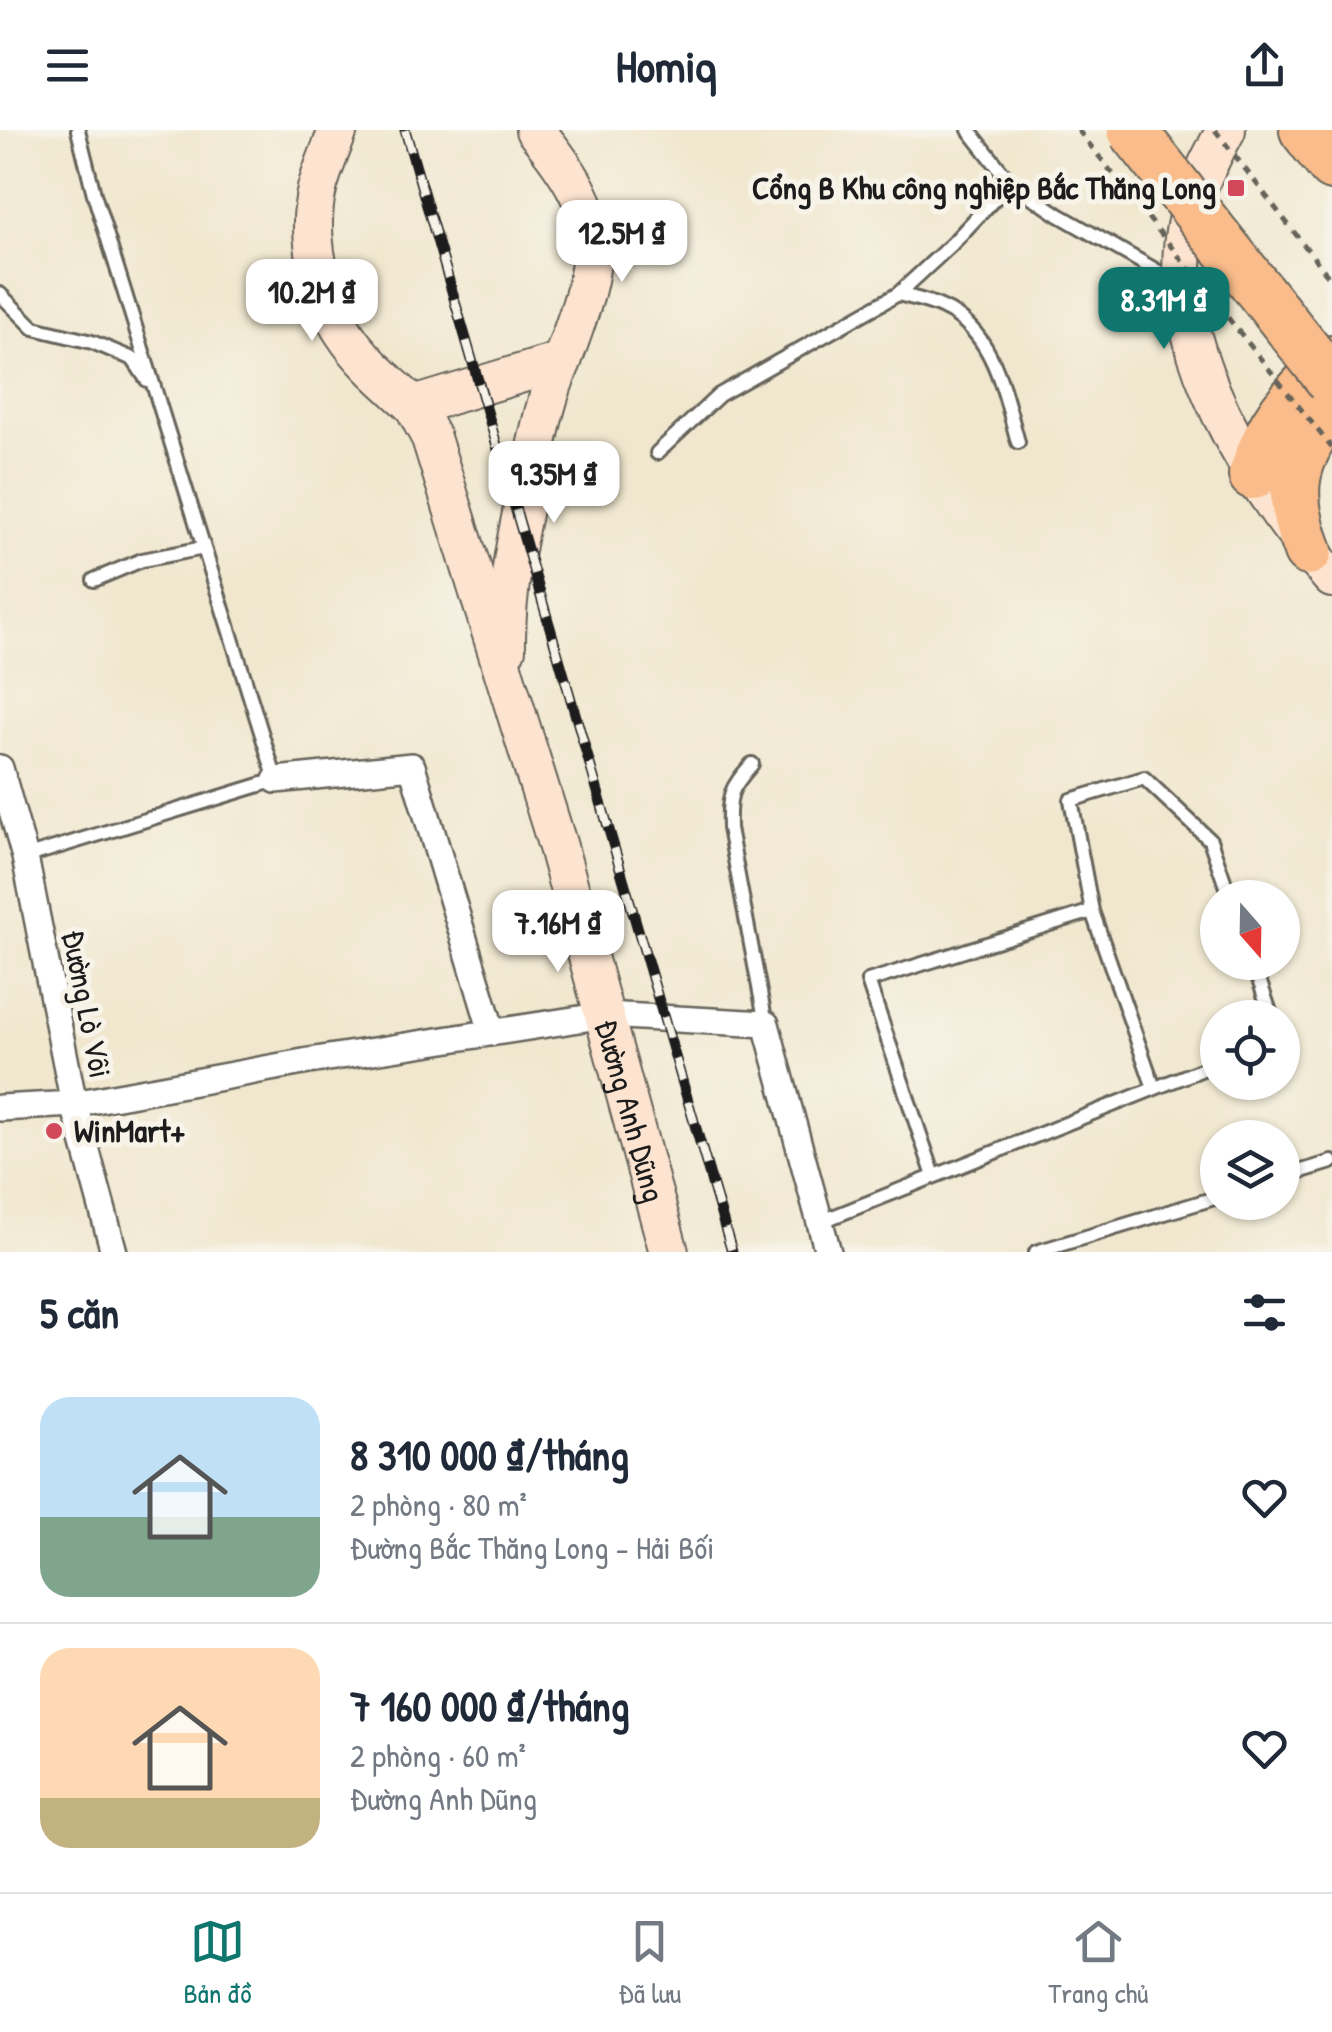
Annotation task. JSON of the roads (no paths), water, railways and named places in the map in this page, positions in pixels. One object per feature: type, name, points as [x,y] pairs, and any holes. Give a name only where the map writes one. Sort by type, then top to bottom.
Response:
[{"type":"highway","points":[[1132,130],[1332,382]]},
{"type":"highway","points":[[1304,130],[1332,166]]},
{"type":"highway","points":[[1253,475],[1270,428],[1300,390],[1332,360]]},
{"type":"highway","points":[[1320,564],[1296,519],[1295,475],[1302,455],[1332,406]]},
{"type":"main road","points":[[338,130],[316,193],[314,236],[322,284],[343,332],[374,368],[414,406],[562,361]]},
{"type":"main road","name":"Đường Anh Dũng","points":[[507,682],[506,620],[514,552],[548,393],[584,303],[593,257],[589,214],[568,170],[535,130]]},
{"type":"main road","points":[[1226,130],[1205,169],[1186,226],[1184,287],[1204,371],[1224,422],[1253,475],[1320,564]]},
{"type":"main road","name":"Đường Anh Dũng","points":[[414,406],[431,438],[507,682],[668,1252]]},
{"type":"street","points":[[276,780],[412,766],[492,1032]]},
{"type":"street","name":"Đường Lò Vôi","points":[[0,768],[25,857],[74,1104],[114,1252]]},
{"type":"street","points":[[0,1108],[74,1104],[308,1061],[604,1015],[766,1024],[828,1252]]},
{"type":"lane","points":[[25,857],[276,780],[94,194],[78,130]]},
{"type":"lane","points":[[968,130],[1010,182],[1184,287]]},
{"type":"lane","points":[[657,452],[719,395],[898,294],[1010,182]]},
{"type":"lane","points":[[0,294],[34,328],[92,342],[133,359],[156,395]]},
{"type":"lane","points":[[898,294],[943,308],[965,321],[982,341],[999,376],[1018,442]]},
{"type":"lane","points":[[94,580],[142,560],[204,548]]},
{"type":"lane","points":[[752,764],[732,787],[728,814],[766,1024]]},
{"type":"lane","points":[[1154,1088],[1092,912],[1071,800],[1144,778],[1210,840],[1224,880]]},
{"type":"lane","points":[[934,1176],[868,981],[1092,912]]},
{"type":"lane","points":[[820,1222],[1200,1070]]},
{"type":"lane","points":[[1300,1172],[1332,1162]]},
{"type":"lane","points":[[1036,1252],[1200,1202]]},
{"type":"railway","points":[[405,130],[732,1252]]},
{"type":"place","name":"Cổng B Khu công nghiệp Bắc Thăng Long","points":[[1236,188]]},
{"type":"place","name":"WinMart+","points":[[54,1131]]}]
